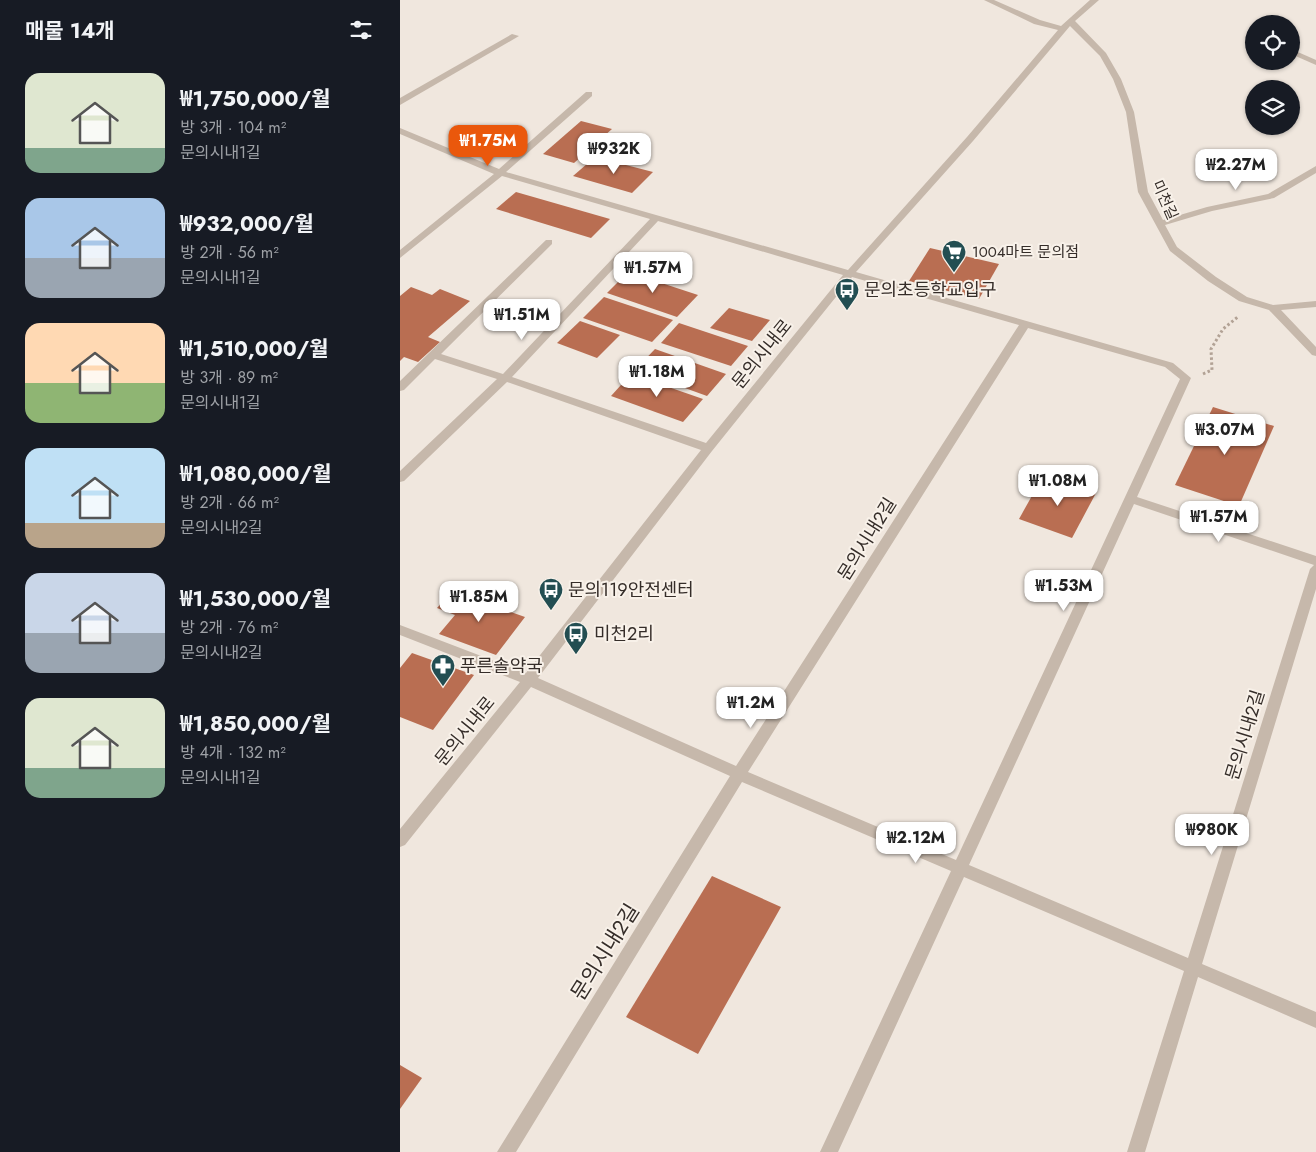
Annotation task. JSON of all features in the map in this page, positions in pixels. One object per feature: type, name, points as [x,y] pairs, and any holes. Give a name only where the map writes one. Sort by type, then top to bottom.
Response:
[{"type":"street","points":[[988,0],[1037,22],[1067,25]]},
{"type":"street","name":"문의시내로","points":[[400,840],[529,680],[708,448],[850,273],[970,139],[1067,25],[1095,0]]},
{"type":"street","name":"미천길","points":[[1067,25],[1103,55],[1117,78],[1130,112],[1143,192],[1173,249],[1212,279],[1243,299],[1273,308],[1316,304]]},
{"type":"street","points":[[400,102],[515,36]]},
{"type":"street","points":[[1300,55],[1316,63]]},
{"type":"street","points":[[400,255],[500,173],[589,94]]},
{"type":"street","points":[[400,131],[500,173],[1169,365],[1186,378],[830,1152]]},
{"type":"street","points":[[1160,224],[1210,209],[1271,196],[1316,168]]},
{"type":"street","points":[[400,478],[505,378],[657,217]]},
{"type":"street","points":[[400,387],[549,242]]},
{"type":"street","points":[[1273,308],[1316,352]]},
{"type":"street","name":"문의시내2길","points":[[506,1152],[739,774],[1026,324]]},
{"type":"street","points":[[434,356],[505,378],[708,448]]},
{"type":"street","points":[[1131,499],[1316,561]]},
{"type":"street","name":"문의시내2길","points":[[1136,1152],[1316,569]]},
{"type":"street","points":[[400,630],[529,680],[739,774],[962,867],[1193,969],[1316,1020]]},
{"type":"path","points":[[1212,370],[1211,350],[1223,329],[1240,315]]},
{"type":"building","points":[[581,121],[612,129],[574,163],[543,154]]},
{"type":"building","points":[[595,157],[653,172],[632,193],[573,176]]},
{"type":"building","points":[[516,192],[610,219],[591,238],[496,209]]},
{"type":"building","name":"1004마트 문의점","points":[[930,248],[999,264],[979,299],[909,281]]},
{"type":"building","points":[[628,272],[698,295],[677,317],[607,293]]},
{"type":"building","points":[[411,287],[432,295],[440,289],[470,301],[428,337],[440,342],[418,362],[404,357],[400,361],[400,296]]},
{"type":"building","points":[[604,297],[673,320],[652,342],[583,318]]},
{"type":"building","points":[[729,308],[770,320],[752,341],[710,328]]},
{"type":"building","points":[[580,321],[620,335],[597,358],[557,343]]},
{"type":"building","points":[[679,323],[748,346],[731,366],[661,343]]},
{"type":"building","points":[[655,349],[726,374],[707,396],[635,370]]},
{"type":"building","points":[[631,374],[703,399],[683,422],[611,396]]},
{"type":"building","points":[[1213,407],[1274,426],[1239,506],[1175,485]]},
{"type":"building","points":[[1043,476],[1096,493],[1072,538],[1019,519]]},
{"type":"building","points":[[452,591],[525,617],[496,655],[439,634],[455,615],[437,608]]},
{"type":"building","points":[[412,653],[474,675],[433,730],[400,717],[400,668]]},
{"type":"building","points":[[712,876],[781,907],[698,1054],[626,1017]]},
{"type":"building","points":[[400,1065],[422,1078],[400,1109]]},
{"type":"place","name":"1004마트 문의점","points":[[954,273]]},
{"type":"place","name":"문의초등학교입구","points":[[847,311]]},
{"type":"place","name":"문의119안전센터","points":[[551,611]]},
{"type":"place","name":"미천2리","points":[[576,655]]},
{"type":"place","name":"푸른솔약국","points":[[443,687]]}]
